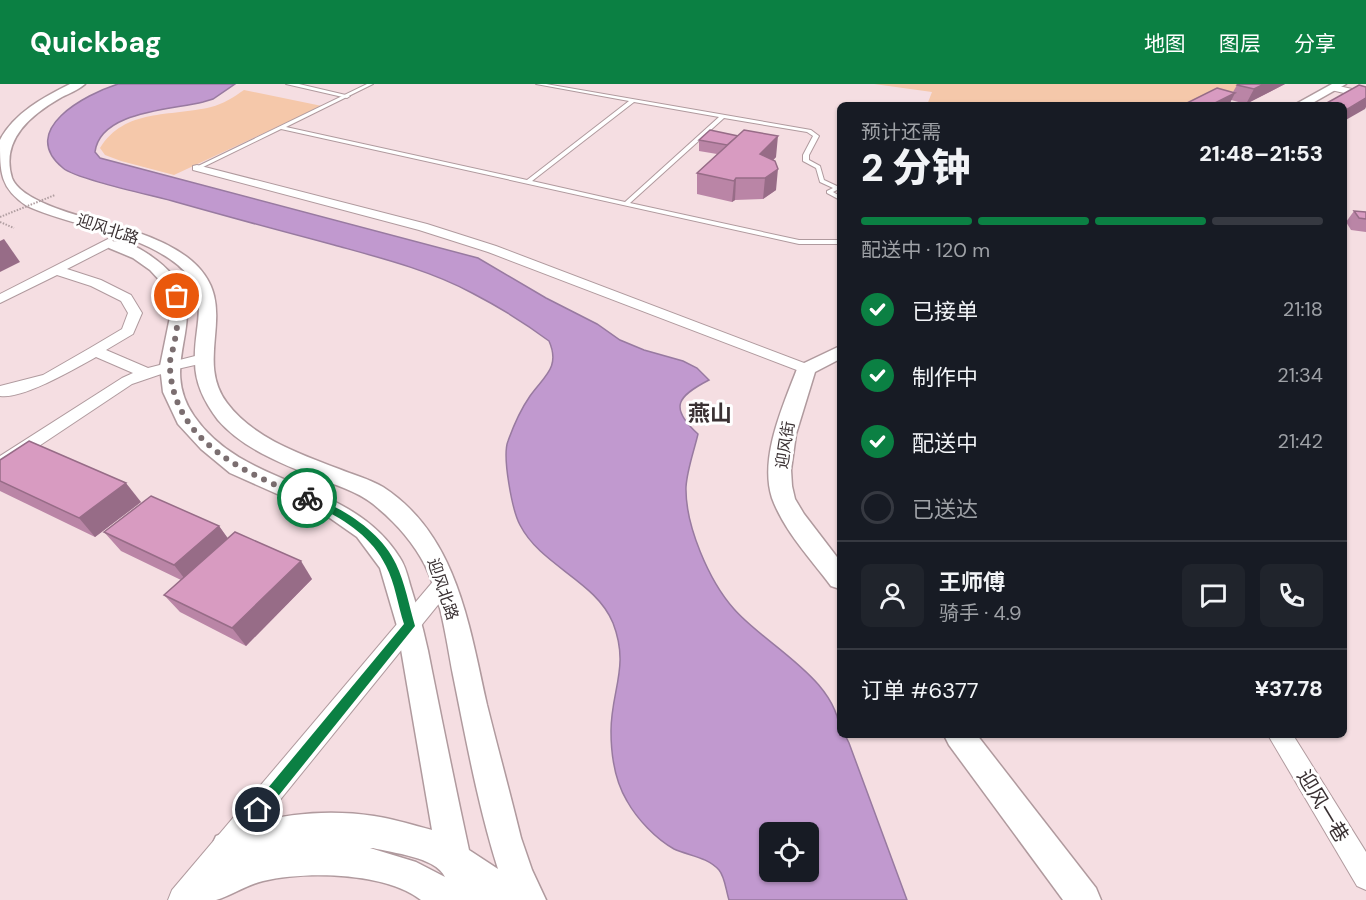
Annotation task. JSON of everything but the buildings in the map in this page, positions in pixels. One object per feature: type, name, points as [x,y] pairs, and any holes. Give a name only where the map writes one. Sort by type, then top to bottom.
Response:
[{"type":"street","points":[[0,126],[34,101],[67,84]]},
{"type":"street","name":"迎风北路","points":[[79,84],[47,101],[11,130],[4,140],[2,149],[2,172],[12,189],[33,203],[158,246],[196,273],[207,289],[209,306],[203,359],[208,382],[217,404],[239,427],[277,452],[367,488],[400,513],[432,554],[456,628],[484,758],[507,843],[518,881],[529,900]]},
{"type":"street","points":[[289,84],[348,96]]},
{"type":"street","points":[[1306,102],[1337,86],[1366,95]]},
{"type":"street","points":[[197,168],[423,227],[492,249],[807,369],[837,354]]},
{"type":"street","name":"迎风北路","points":[[0,199],[27,217],[139,255],[156,267],[170,281],[177,296],[180,312],[169,366],[173,392],[185,419],[208,444],[238,468],[336,510],[365,531],[391,564],[410,626],[454,859],[473,900]]},
{"type":"street","points":[[0,299],[108,243]]},
{"type":"street","points":[[0,391],[4,392],[48,378],[128,331],[135,313],[126,298],[96,283],[56,270]]},
{"type":"street","points":[[95,351],[147,374]]},
{"type":"street","points":[[0,464],[128,381],[169,366],[203,359]]},
{"type":"street","name":"迎风街","points":[[807,369],[790,412],[780,471],[783,498],[802,529],[837,575]]},
{"type":"street","points":[[182,900],[443,584]]},
{"type":"street","points":[[961,738],[1084,900]]},
{"type":"street","name":"迎风一巷","points":[[1282,738],[1366,877]]},
{"type":"street","points":[[227,848],[281,832],[330,829],[373,832],[433,846],[513,900]]},
{"type":"street","points":[[187,900],[208,884],[254,866],[337,857],[378,864],[424,882],[447,900]]},
{"type":"lane","points":[[197,168],[284,128],[371,84]]},
{"type":"lane","points":[[538,84],[809,131],[816,136],[806,155],[806,160],[818,167],[822,181],[837,188]]},
{"type":"lane","points":[[527,183],[632,101]]},
{"type":"lane","points":[[626,204],[723,116]]},
{"type":"lane","points":[[284,128],[799,242],[837,242]]},
{"type":"lane","points":[[837,188],[829,192],[837,196]]},
{"type":"path","points":[[0,217],[55,195]]},
{"type":"path","points":[[0,222],[14,228]]},
{"type":"shaded area","points":[[118,84],[235,84],[213,99],[123,120],[109,128],[100,138],[95,152],[100,158],[478,258],[546,298],[597,324],[620,340],[697,368],[709,380],[684,397],[680,409],[689,425],[698,434],[686,487],[690,518],[700,552],[716,583],[734,609],[799,665],[828,697],[837,715],[837,738],[846,738],[849,743],[907,900],[729,900],[719,870],[704,859],[667,845],[631,808],[619,785],[612,749],[612,716],[620,666],[618,639],[613,623],[605,608],[582,584],[541,552],[529,539],[517,518],[509,483],[506,448],[523,407],[552,365],[552,350],[549,341],[482,298],[422,271],[98,182],[70,172],[63,168],[51,154],[48,140],[52,127],[74,105]]},
{"type":"shaded area","points":[[874,84],[1249,84],[1210,102],[928,102],[932,92]]},
{"type":"shaded area","points":[[244,90],[322,106],[174,175],[121,161],[105,155],[100,148],[110,135],[135,120],[211,107]]},
{"type":"way so far","points":[[177,296],[180,312],[169,366],[173,392],[185,419],[208,444],[238,468],[307,498]]},
{"type":"district","name":"燕山","points":[[710,413]]},
{"type":"route","points":[[258,810],[410,626],[391,564],[365,531],[336,510],[307,498]]}]
